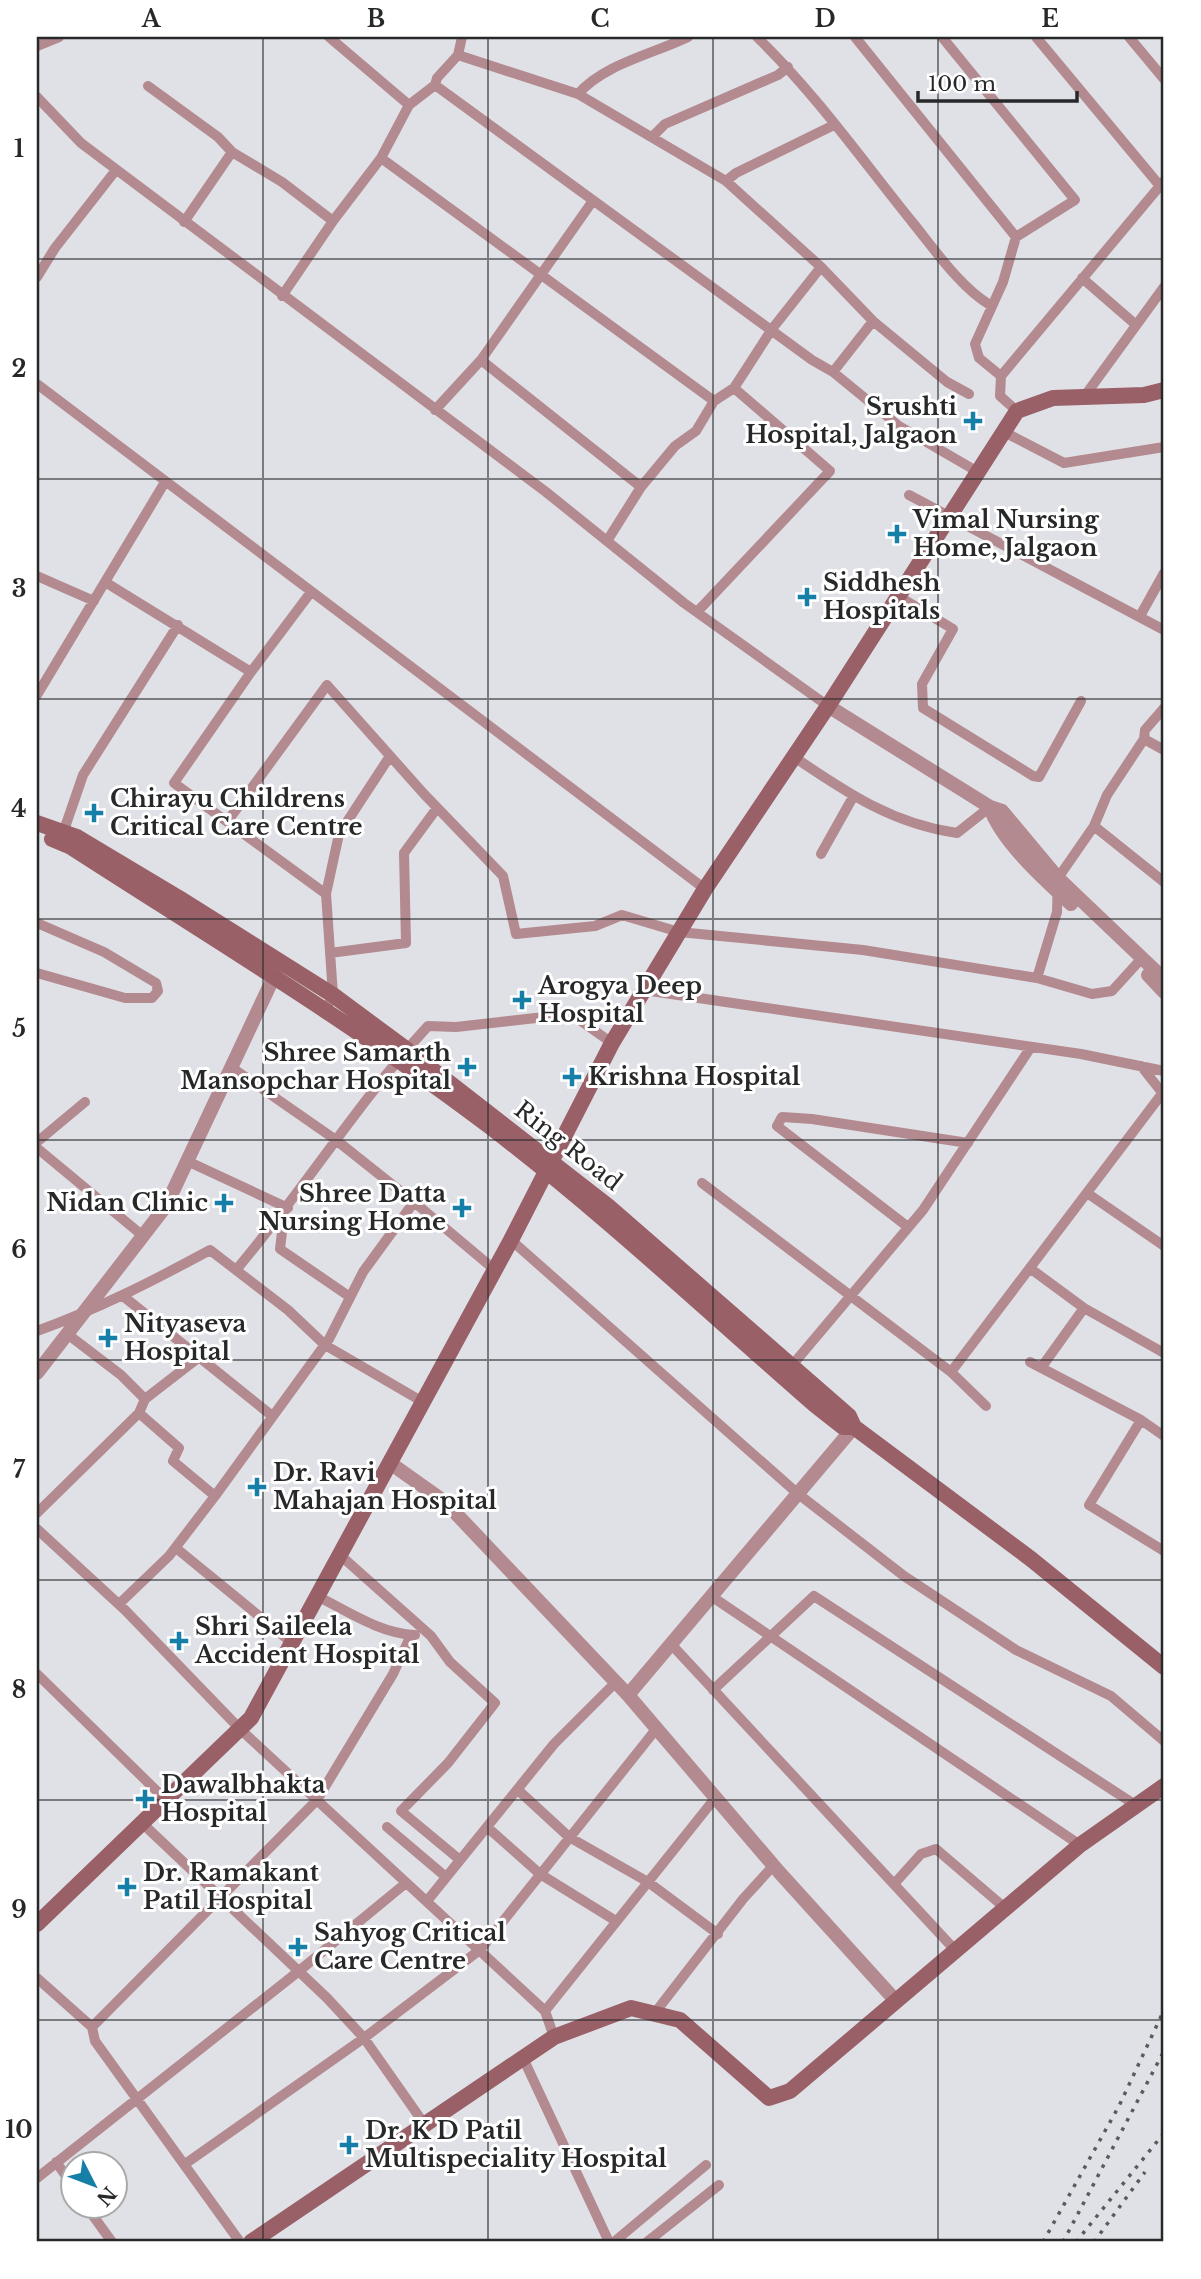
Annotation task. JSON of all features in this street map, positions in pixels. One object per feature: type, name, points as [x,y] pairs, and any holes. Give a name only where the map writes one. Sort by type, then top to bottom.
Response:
[{"type":"main road","points":[[37,1924],[251,1718],[511,1240],[612,1043],[705,889],[828,706],[1017,411],[1053,398],[1144,395],[1164,390]]},
{"type":"main road","name":"Ring Road","points":[[37,823],[180,898],[276,970],[329,1002],[402,1055],[674,1261],[787,1371],[849,1416],[854,1427],[1031,1559],[1164,1667]]},
{"type":"main road","points":[[37,835],[61,837]]},
{"type":"main road","points":[[251,2242],[555,2037],[632,2008],[680,2020],[769,2098],[790,2091],[1080,1845],[1164,1786]]},
{"type":"street","points":[[37,46],[59,37]]},
{"type":"street","points":[[329,37],[409,105]]},
{"type":"street","points":[[282,296],[333,221],[381,158],[409,105],[435,85],[437,78],[458,55],[462,37]]},
{"type":"street","points":[[578,94],[585,85],[618,67],[688,37]]},
{"type":"street","points":[[757,37],[788,67],[929,243],[979,299],[990,305]]},
{"type":"street","points":[[855,37],[1016,237]]},
{"type":"street","points":[[942,37],[1075,200],[1016,237],[1003,282],[990,305],[975,344],[979,358],[1002,376]]},
{"type":"street","points":[[1017,411],[1000,396],[1002,376],[1162,183],[1036,37]]},
{"type":"street","points":[[1129,37],[1164,79]]},
{"type":"street","points":[[458,55],[578,94],[726,181],[821,267],[873,321],[947,382],[969,394]]},
{"type":"street","points":[[653,136],[665,124],[778,75],[788,67]]},
{"type":"street","points":[[435,85],[811,360],[833,372],[899,426],[978,472]]},
{"type":"street","points":[[148,86],[218,137],[232,152],[282,182],[333,221]]},
{"type":"street","points":[[37,97],[81,143],[697,612],[828,706],[990,807],[1002,811],[1058,885],[1140,961],[1164,979]]},
{"type":"street","points":[[726,181],[736,173],[834,125]]},
{"type":"street","points":[[184,222],[232,152]]},
{"type":"street","points":[[381,158],[714,401]]},
{"type":"street","points":[[37,278],[55,248],[116,170]]},
{"type":"street","points":[[435,410],[481,360],[592,202]]},
{"type":"street","points":[[607,541],[641,487],[675,446],[696,431],[714,401],[734,387],[772,330],[821,267]]},
{"type":"street","points":[[1082,278],[1135,324]]},
{"type":"street","points":[[1084,397],[1164,288]]},
{"type":"street","points":[[833,372],[873,321]]},
{"type":"street","points":[[481,360],[641,487]]},
{"type":"street","points":[[37,384],[705,889]]},
{"type":"street","points":[[697,612],[830,471],[734,387]]},
{"type":"street","points":[[1004,432],[1064,463],[1164,447]]},
{"type":"street","points":[[37,695],[165,482]]},
{"type":"street","points":[[909,495],[1164,631]]},
{"type":"street","points":[[1140,616],[1164,573]]},
{"type":"street","points":[[37,576],[94,601]]},
{"type":"street","points":[[105,582],[251,672]]},
{"type":"street","points":[[311,592],[251,672],[174,783],[326,894]]},
{"type":"street","points":[[898,596],[953,629],[922,684],[923,708],[1032,776],[1039,777],[1081,701]]},
{"type":"street","points":[[61,837],[83,775],[178,625]]},
{"type":"street","points":[[227,822],[327,685],[437,808],[503,876],[516,934],[595,926],[622,915],[679,932],[863,950],[1037,978],[1092,994],[1112,991],[1140,961]]},
{"type":"street","points":[[1037,978],[1057,912],[1058,885],[1094,826],[1107,795],[1144,739],[1145,730],[1164,708]]},
{"type":"street","points":[[1144,739],[1164,750]]},
{"type":"street","points":[[329,1002],[330,953],[326,894],[339,834],[390,756]]},
{"type":"street","points":[[794,757],[853,797],[921,828],[957,834],[990,807]]},
{"type":"street","points":[[821,854],[853,797]]},
{"type":"street","points":[[330,953],[406,943],[404,853],[437,808]]},
{"type":"street","points":[[1094,826],[1164,882]]},
{"type":"street","points":[[37,923],[104,953],[156,983],[158,991],[152,998],[124,998],[37,973]]},
{"type":"street","points":[[1140,961],[1164,992]]},
{"type":"street","points":[[37,1373],[166,1206],[276,970]]},
{"type":"street","points":[[645,990],[1031,1047],[1164,1071]]},
{"type":"street","points":[[236,1270],[286,1211],[336,1140],[428,1026],[456,1027],[571,1014],[612,1043]]},
{"type":"street","points":[[787,1371],[908,1227],[968,1143],[1031,1047]]},
{"type":"street","points":[[951,1372],[1164,1093],[1141,1066]]},
{"type":"street","points":[[231,1067],[336,1140],[495,1269]]},
{"type":"street","points":[[37,1142],[85,1102]]},
{"type":"street","points":[[908,1227],[777,1126],[782,1117],[968,1143]]},
{"type":"street","points":[[37,1148],[143,1236]]},
{"type":"street","points":[[187,1161],[286,1211]]},
{"type":"street","points":[[702,1183],[951,1372],[986,1406]]},
{"type":"street","points":[[1087,1193],[1164,1246]]},
{"type":"street","points":[[119,1604],[176,1548],[215,1496],[271,1415],[325,1345],[363,1272],[414,1202]]},
{"type":"street","points":[[286,1211],[280,1249],[350,1297]]},
{"type":"street","points":[[511,1240],[797,1493],[904,1576],[1016,1650],[1111,1696],[1164,1741]]},
{"type":"street","points":[[37,1331],[123,1296],[210,1250],[288,1310],[325,1345],[423,1402]]},
{"type":"street","points":[[1031,1269],[1084,1308],[1164,1353]]},
{"type":"street","points":[[123,1296],[271,1415]]},
{"type":"street","points":[[1041,1368],[1084,1308]]},
{"type":"street","points":[[66,1333],[121,1376],[145,1399]]},
{"type":"street","points":[[37,1513],[139,1413],[145,1399],[198,1358]]},
{"type":"street","points":[[1030,1362],[1141,1420],[1164,1436]]},
{"type":"street","points":[[139,1413],[179,1448],[173,1461],[215,1496]]},
{"type":"street","points":[[1141,1420],[1089,1505],[1164,1550]]},
{"type":"street","points":[[628,1695],[854,1427]]},
{"type":"street","points":[[390,1463],[445,1502],[616,1682],[895,2000]]},
{"type":"street","points":[[37,1529],[119,1604],[240,1729],[545,2011],[555,2037]]},
{"type":"street","points":[[176,1548],[292,1643]]},
{"type":"street","points":[[340,1555],[431,1636],[450,1662],[495,1703],[447,1763],[401,1811],[460,1860]]},
{"type":"street","points":[[317,1596],[362,1619],[411,1635],[431,1636]]},
{"type":"street","points":[[711,1596],[1080,1845]]},
{"type":"street","points":[[713,1690],[814,1596],[1137,1806]]},
{"type":"street","points":[[92,2027],[317,1800],[393,1674],[411,1635]]},
{"type":"street","points":[[671,1644],[955,1950]]},
{"type":"street","points":[[37,1674],[166,1800]]},
{"type":"street","points":[[427,1901],[554,1744],[616,1682]]},
{"type":"street","points":[[185,2164],[365,2038],[481,1950],[657,1728]]},
{"type":"street","points":[[518,1790],[569,1837],[648,1882],[718,1934]]},
{"type":"street","points":[[545,2011],[716,1797]]},
{"type":"street","points":[[142,1823],[365,2038],[425,2124]]},
{"type":"street","points":[[387,1827],[446,1877]]},
{"type":"street","points":[[487,1827],[540,1874],[616,1921]]},
{"type":"street","points":[[894,1884],[921,1854],[936,1849],[1005,1908]]},
{"type":"street","points":[[654,2014],[774,1865]]},
{"type":"street","points":[[37,2178],[299,1972],[406,1883]]},
{"type":"street","points":[[37,1978],[92,2027],[95,2041],[240,2242]]},
{"type":"street","points":[[523,2058],[612,2242],[706,2165]]},
{"type":"street","points":[[56,2162],[60,2168]]},
{"type":"street","points":[[647,2242],[719,2185]]},
{"type":"street","points":[[96,2220],[112,2242]]},
{"type":"railway","points":[[1043,2242],[1119,2106],[1164,2010]]},
{"type":"railway","points":[[1063,2242],[1164,2051]]},
{"type":"railway","points":[[1076,2242],[1164,2133]]},
{"type":"railway","points":[[1094,2242],[1145,2172]]},
{"type":"place","name":"Srushti Hospital, Jalgaon","points":[[973,421]]},
{"type":"place","name":"Vimal Nursing Home, Jalgaon","points":[[897,534]]},
{"type":"place","name":"Siddhesh Hospitals","points":[[807,597]]},
{"type":"place","name":"Chirayu Childrens Critical Care Centre","points":[[94,813]]},
{"type":"place","name":"Arogya Deep Hospital","points":[[522,1000]]},
{"type":"place","name":"Shree Samarth Mansopchar Hospital","points":[[467,1067]]},
{"type":"place","name":"Krishna Hospital","points":[[572,1077]]},
{"type":"place","name":"Nidan Clinic","points":[[224,1203]]},
{"type":"place","name":"Shree Datta Nursing Home","points":[[462,1208]]},
{"type":"place","name":"Nityaseva Hospital","points":[[108,1338]]},
{"type":"place","name":"Dr. Ravi Mahajan Hospital","points":[[257,1487]]},
{"type":"place","name":"Shri Saileela Accident Hospital","points":[[179,1641]]},
{"type":"place","name":"Dawalbhakta Hospital","points":[[145,1799]]},
{"type":"place","name":"Dr. Ramakant Patil Hospital","points":[[127,1887]]},
{"type":"place","name":"Sahyog Critical Care Centre","points":[[298,1947]]},
{"type":"place","name":"Dr. K D Patil Multispeciality Hospital","points":[[349,2145]]}]
